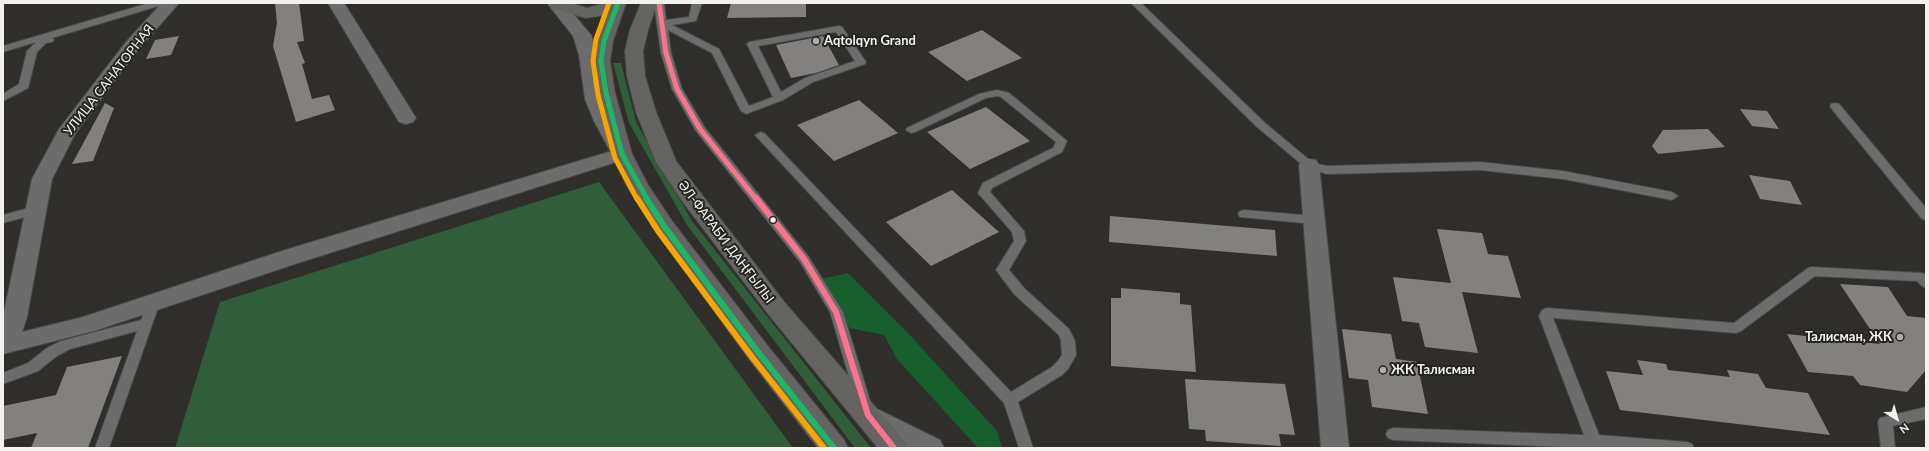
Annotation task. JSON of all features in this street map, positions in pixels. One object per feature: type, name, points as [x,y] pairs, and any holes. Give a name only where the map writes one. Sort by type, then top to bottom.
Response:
[{"type":"main road","points":[[556,4],[586,14],[605,10],[618,3]]},
{"type":"main road","points":[[618,3],[604,41],[601,61],[606,93],[622,154],[638,186],[664,226],[758,352],[834,448]]},
{"type":"main road","name":"ӘЛ-ФАРАБИ ДАҢҒЫЛЫ","points":[[649,3],[639,30],[634,51],[636,76],[646,112],[666,162],[693,200],[772,303],[868,415],[894,448]]},
{"type":"street","name":"УЛИЦА САНАТОРНАЯ","points":[[4,346],[15,317],[42,178],[66,133],[132,46],[170,3]]},
{"type":"street","points":[[336,3],[406,118]]},
{"type":"street","points":[[4,346],[85,325],[151,312],[290,258],[622,154],[604,121],[595,99],[588,55],[582,35],[556,4]]},
{"type":"street","points":[[1309,165],[1335,448]]},
{"type":"street","points":[[868,415],[930,448]]},
{"type":"lane","points":[[3,49],[124,8],[136,9],[159,3]]},
{"type":"lane","points":[[659,3],[666,53],[677,89],[700,129],[804,259],[836,312],[868,415]]},
{"type":"lane","points":[[662,24],[693,19],[697,3]]},
{"type":"lane","points":[[1136,3],[1261,125],[1309,165],[1327,170],[1480,166],[1563,175],[1672,196]]},
{"type":"lane","points":[[3,98],[24,86],[32,51],[43,41],[83,29],[124,8]]},
{"type":"lane","points":[[662,24],[716,51],[746,111],[779,98],[809,80],[861,62],[839,29],[752,44],[779,98]]},
{"type":"lane","points":[[912,130],[983,96],[997,93],[1005,95],[1062,141],[1058,150],[986,186],[984,193],[1018,230],[1020,241],[1002,270],[1019,291],[1064,332],[1068,341],[1069,355],[1064,365],[1010,400]]},
{"type":"lane","points":[[1835,106],[1926,216]]},
{"type":"lane","points":[[760,135],[1010,400],[1026,448]]},
{"type":"lane","points":[[3,218],[36,210]]},
{"type":"lane","points":[[1244,214],[1314,220]]},
{"type":"lane","points":[[1595,445],[1546,316],[1547,313],[1736,328],[1812,271],[1921,277],[1926,283]]},
{"type":"lane","points":[[3,379],[33,367],[52,352],[66,345],[151,312]]},
{"type":"lane","points":[[102,448],[151,312]]},
{"type":"lane","points":[[1888,448],[1885,422],[1926,412]]},
{"type":"lane","points":[[1393,434],[1595,445],[1687,448]]},
{"type":"green space","points":[[613,63],[621,63],[636,122],[692,221],[871,448],[855,448],[687,225],[629,123]]},
{"type":"green space","points":[[599,182],[793,448],[175,448],[220,302]]},
{"type":"green space","points":[[848,273],[907,332],[997,431],[1002,448],[978,448],[897,359],[884,335],[850,328],[817,280]]},
{"type":"building","points":[[275,3],[299,3],[304,41],[297,42],[305,63],[302,64],[312,99],[329,95],[335,110],[296,122],[273,46],[277,23]]},
{"type":"building","points":[[731,3],[806,3],[806,17],[727,18]]},
{"type":"building","points":[[982,30],[1022,58],[967,81],[928,52]]},
{"type":"building","points":[[179,36],[171,55],[146,59],[155,40]]},
{"type":"building","points":[[823,36],[839,65],[816,73],[791,78],[776,45]]},
{"type":"building","points":[[859,100],[898,133],[834,161],[797,125]]},
{"type":"building","points":[[105,103],[114,108],[93,161],[72,164]]},
{"type":"building","points":[[986,107],[1030,141],[970,169],[927,132]]},
{"type":"building","points":[[1740,109],[1767,111],[1779,129],[1752,126]]},
{"type":"building","points":[[1708,129],[1725,147],[1658,154],[1652,146],[1663,130]]},
{"type":"building","points":[[1749,175],[1790,181],[1802,205],[1760,199]]},
{"type":"building","points":[[952,190],[999,232],[931,266],[886,222]]},
{"type":"building","points":[[1110,216],[1275,230],[1277,256],[1109,242]]},
{"type":"building","points":[[1437,229],[1482,233],[1488,254],[1508,256],[1521,298],[1462,292],[1478,353],[1425,347],[1419,323],[1402,321],[1393,277],[1451,283]]},
{"type":"building","name":"Талисман, ЖК","points":[[1840,284],[1888,287],[1907,316],[1926,318],[1926,370],[1907,392],[1860,385],[1853,376],[1808,372],[1787,334],[1880,344]]},
{"type":"building","points":[[1121,288],[1180,293],[1180,304],[1191,305],[1196,372],[1111,366],[1111,298],[1121,298]]},
{"type":"building","name":"ЖК Талисман","points":[[1342,329],[1391,334],[1396,359],[1417,362],[1428,414],[1372,407],[1368,380],[1349,378]]},
{"type":"building","points":[[122,356],[88,448],[31,448],[37,433],[3,440],[3,406],[56,395],[67,367]]},
{"type":"building","points":[[1637,360],[1666,364],[1668,370],[1730,377],[1727,370],[1758,374],[1766,388],[1808,393],[1830,435],[1620,410],[1606,371],[1643,375]]},
{"type":"building","points":[[1185,379],[1285,384],[1295,435],[1279,434],[1281,446],[1206,441],[1205,430],[1189,429]]},
{"type":"transit line","points":[[609,3],[596,39],[593,61],[598,95],[615,158],[631,190],[658,231],[752,357],[824,448]]},
{"type":"transit line","points":[[618,3],[604,41],[601,61],[606,93],[622,154],[638,186],[664,226],[758,352],[834,448]]},
{"type":"transit line","points":[[659,3],[666,53],[677,89],[700,129],[804,259],[836,312],[868,415],[894,448]]},
{"type":"place","name":"Aqtolqyn Grand","points":[[816,41]]},
{"type":"place","name":"Талисман, ЖК","points":[[1900,337]]},
{"type":"place","name":"ЖК Талисман","points":[[1383,370]]}]
